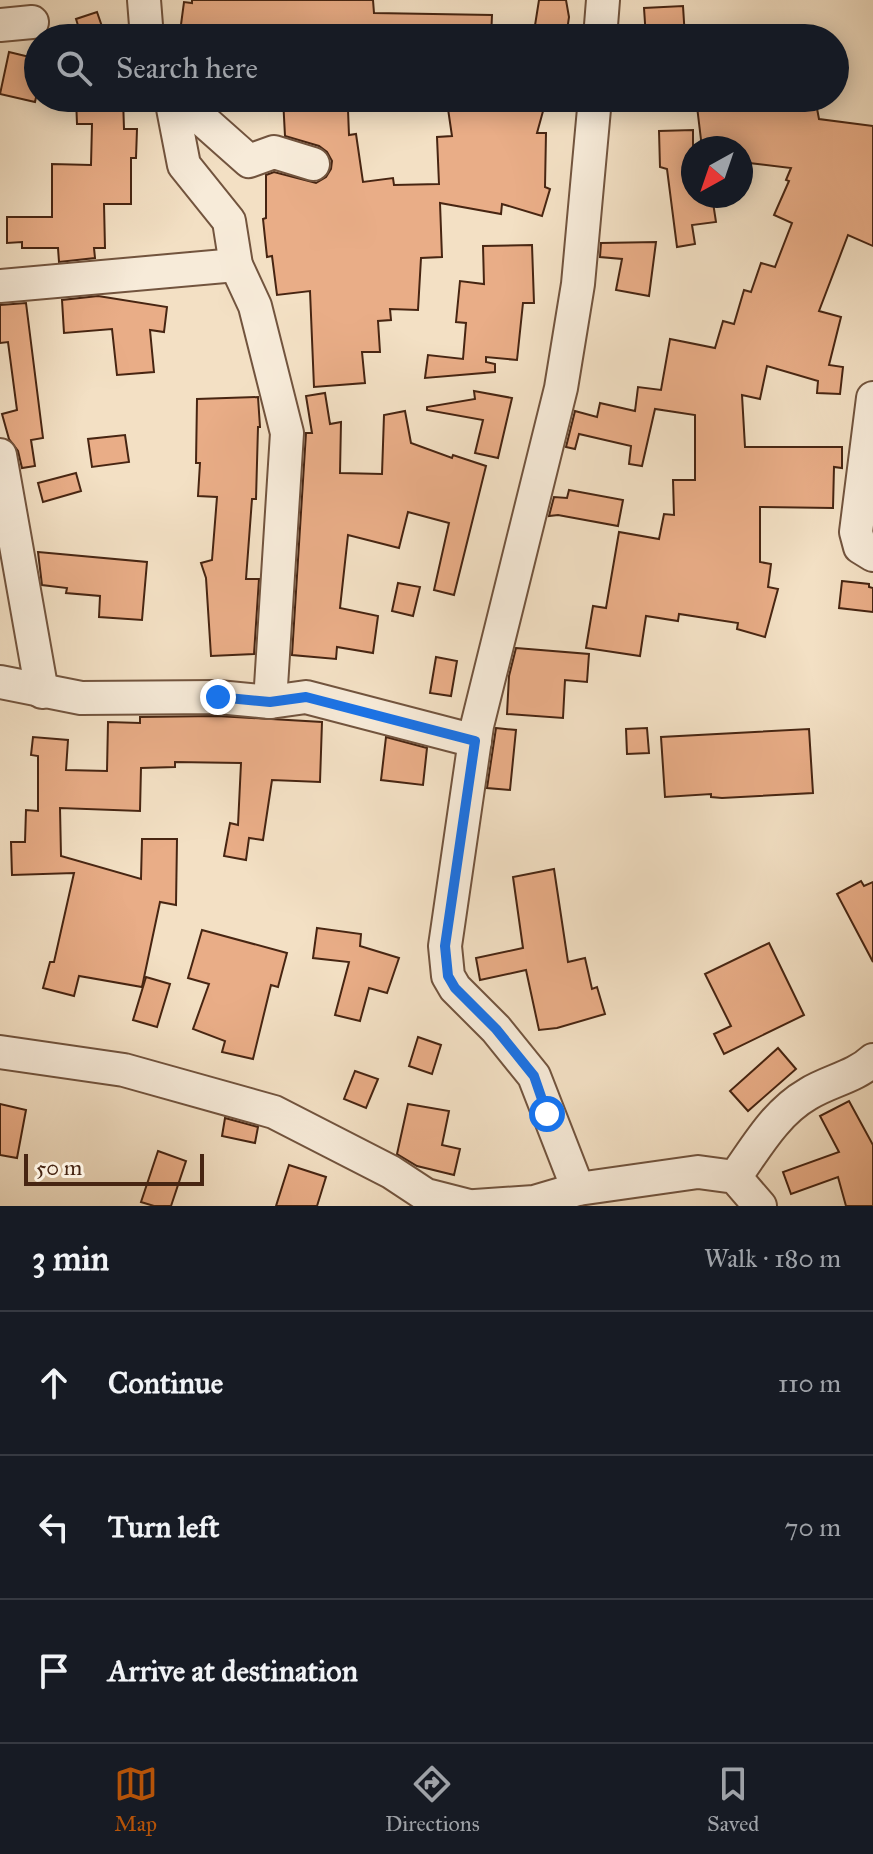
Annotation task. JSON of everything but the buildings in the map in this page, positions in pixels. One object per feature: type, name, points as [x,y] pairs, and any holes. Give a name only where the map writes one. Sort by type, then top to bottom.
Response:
[{"type":"street","points":[[144,0],[146,24]]},
{"type":"street","points":[[601,24],[603,0]]},
{"type":"street","points":[[0,25],[32,22]]},
{"type":"street","points":[[174,112],[184,165],[229,221],[236,265],[255,306],[287,433],[270,702]]},
{"type":"street","points":[[194,112],[249,161],[274,152],[313,164]]},
{"type":"street","points":[[578,1189],[534,1076],[496,1029],[455,988],[448,976],[445,946],[469,734],[561,388],[578,284],[594,112]]},
{"type":"street","points":[[0,286],[236,265]]},
{"type":"street","points":[[873,398],[856,532],[860,547],[873,555]]},
{"type":"street","points":[[0,455],[42,692]]},
{"type":"street","points":[[0,682],[81,698],[218,697],[270,702],[306,697],[469,734]]},
{"type":"street","points":[[0,1052],[124,1070],[274,1112],[391,1172],[426,1195],[472,1206],[534,1202],[578,1189],[698,1172],[735,1177],[760,1206]]},
{"type":"street","points":[[735,1177],[779,1116],[807,1094],[865,1067],[873,1060]]},
{"type":"route","points":[[218,697],[270,702],[306,697],[475,741],[445,946],[448,976],[455,988],[496,1029],[534,1076],[547,1114]]}]
